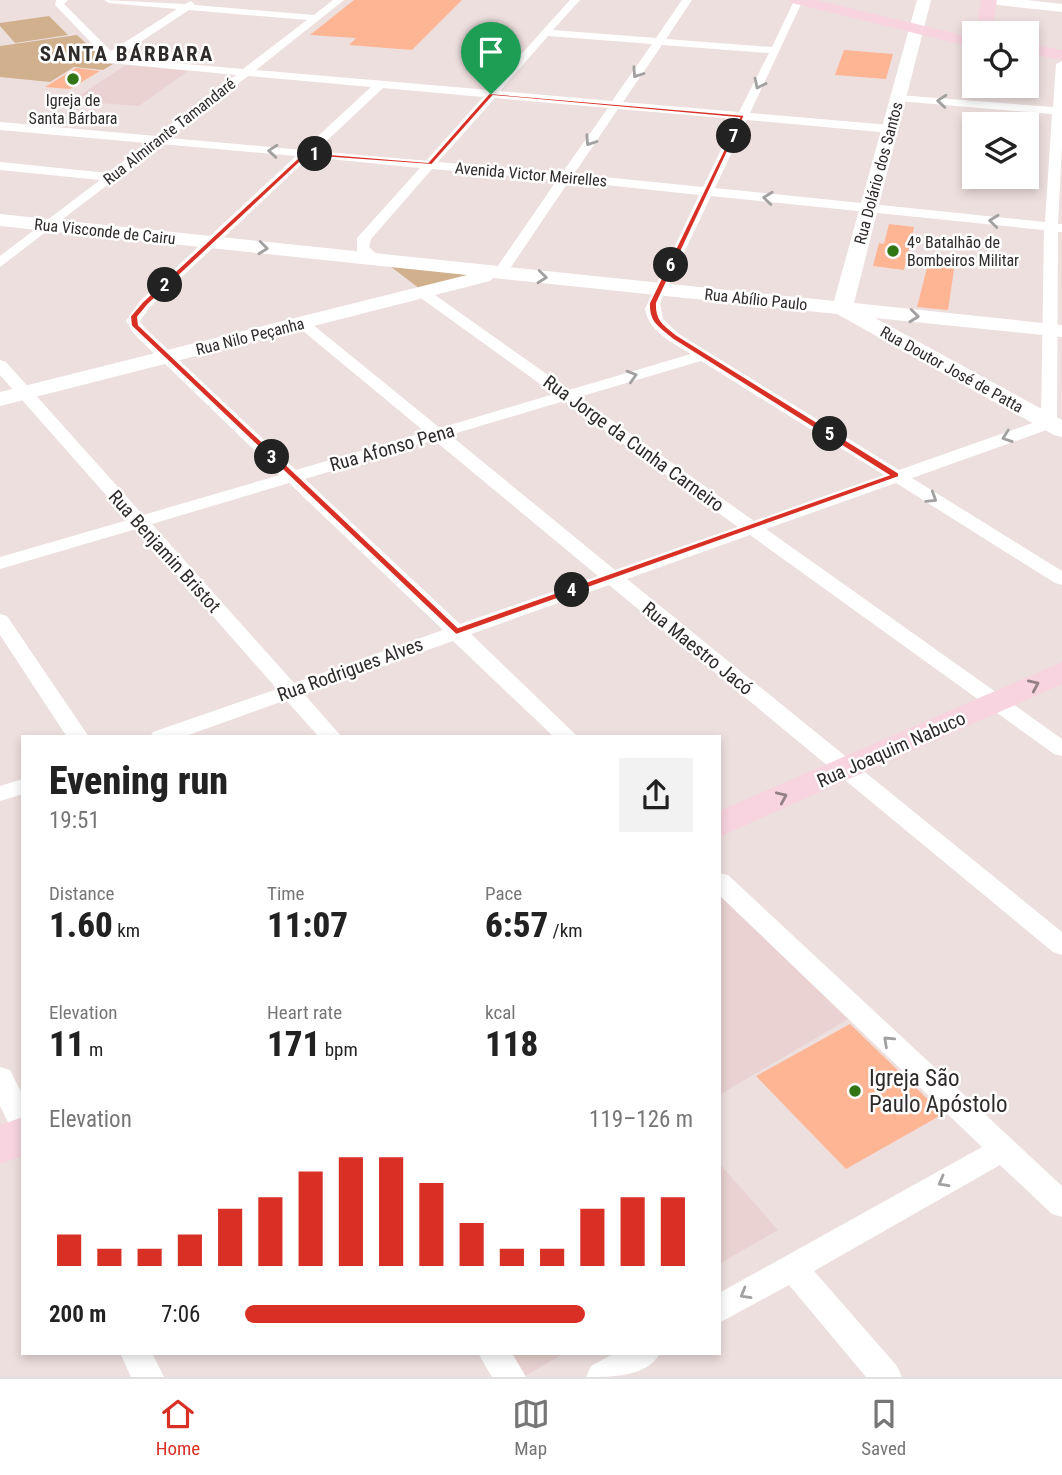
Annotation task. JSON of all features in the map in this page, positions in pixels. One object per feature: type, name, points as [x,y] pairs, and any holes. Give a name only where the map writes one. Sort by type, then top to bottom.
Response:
[{"type":"main road","points":[[798,0],[962,40]]},
{"type":"main road","points":[[822,0],[917,30],[962,35]]},
{"type":"main road","points":[[985,21],[988,0]]},
{"type":"main road","points":[[952,37],[962,37]]},
{"type":"main road","points":[[1039,52],[1062,61]]},
{"type":"main road","points":[[1039,58],[1062,61]]},
{"type":"main road","name":"Rua Joaquim Nabuco","points":[[721,824],[1062,672]]},
{"type":"main road","points":[[0,1146],[21,1136]]},
{"type":"street","points":[[63,0],[58,3],[108,58],[245,73],[890,129]]},
{"type":"street","points":[[109,0],[316,18]]},
{"type":"street","points":[[108,58],[198,0]]},
{"type":"street","name":"Rua Almirante Tamandaré","points":[[0,263],[339,0]]},
{"type":"street","points":[[376,260],[362,248],[364,238],[575,0]]},
{"type":"street","points":[[500,273],[687,0]]},
{"type":"street","points":[[798,0],[659,289],[652,308],[656,323],[1062,579]]},
{"type":"street","name":"Rua Dolário dos Santos","points":[[842,308],[924,0]]},
{"type":"street","points":[[988,0],[1062,8]]},
{"type":"street","points":[[546,33],[775,50]]},
{"type":"street","points":[[1055,426],[1062,61]]},
{"type":"street","points":[[379,85],[134,316],[135,326],[565,735]]},
{"type":"street","points":[[898,98],[1060,111]]},
{"type":"street","name":"Avenida Victor Meirelles","points":[[0,126],[566,177],[1057,228]]},
{"type":"street","points":[[0,166],[111,177]]},
{"type":"street","name":"Rua Visconde de Cairu","points":[[0,220],[376,260]]},
{"type":"street","name":"Rua Abílio Paulo","points":[[376,260],[1057,331]]},
{"type":"street","name":"Rua Jorge da Cunha Carneiro","points":[[376,260],[1062,749]]},
{"type":"street","name":"Rua Nilo Peçanha","points":[[0,399],[500,273]]},
{"type":"street","name":"Rua Doutor José de Patta","points":[[842,308],[1055,426]]},
{"type":"street","name":"Rua Maestro Jacó","points":[[302,323],[1062,946]]},
{"type":"street","name":"Rua Afonso Pena","points":[[0,563],[704,355]]},
{"type":"street","name":"Rua Benjamin Bristot","points":[[0,365],[329,735]]},
{"type":"street","name":"Rua Rodrigues Alves","points":[[167,735],[895,475],[1055,426]]},
{"type":"street","points":[[0,620],[77,735]]},
{"type":"street","points":[[0,794],[21,787]]},
{"type":"street","points":[[721,883],[1062,1205]]},
{"type":"street","points":[[0,1077],[21,1120]]},
{"type":"street","points":[[721,1307],[1003,1149]]},
{"type":"street","points":[[791,1266],[886,1377]]},
{"type":"street","points":[[137,1355],[148,1377]]},
{"type":"street","points":[[495,1355],[510,1377]]},
{"type":"street","points":[[602,1377],[640,1355]]},
{"type":"shaded area","points":[[49,16],[68,35],[15,43],[0,26],[0,23]]},
{"type":"shaded area","points":[[77,35],[102,58],[92,62],[113,64],[103,70],[74,67],[50,82],[0,77],[0,46]]},
{"type":"shaded area","points":[[126,65],[188,71],[139,106],[71,101]]},
{"type":"shaded area","points":[[390,266],[477,274],[420,289]]},
{"type":"shaded area","points":[[721,895],[848,1019],[721,1094]]},
{"type":"shaded area","points":[[721,1165],[778,1230],[721,1263]]},
{"type":"shaded area","points":[[507,1355],[562,1355],[523,1377]]},
{"type":"building","points":[[354,0],[462,0],[412,50],[349,45],[356,38],[310,35]]},
{"type":"building","points":[[844,50],[893,54],[886,79],[835,75]]},
{"type":"building","name":"Igreja de Santa Bárbara","points":[[76,68],[100,71],[70,89],[45,87]]},
{"type":"building","name":"4º Batalhão de Bombeiros Militar","points":[[889,224],[914,227],[904,270],[873,266],[879,243],[884,244]]},
{"type":"building","points":[[929,260],[955,263],[948,310],[917,307]]},
{"type":"building","name":"Igreja São Paulo Apóstolo","points":[[850,1024],[943,1114],[846,1169],[756,1076]]},
{"type":"place","name":"Igreja de Santa Bárbara","points":[[73,79]]},
{"type":"place","name":"4º Batalhão de Bombeiros Militar","points":[[893,251]]},
{"type":"place","name":"Igreja São Paulo Apóstolo","points":[[855,1091]]},
{"type":"district","name":"SANTA BÁRBARA","points":[[127,54]]},
{"type":"route","points":[[491,94],[743,117],[653,303],[656,323],[674,337],[895,475],[456,632],[135,326],[134,316],[145,304],[306,153],[430,164],[491,94]]}]
